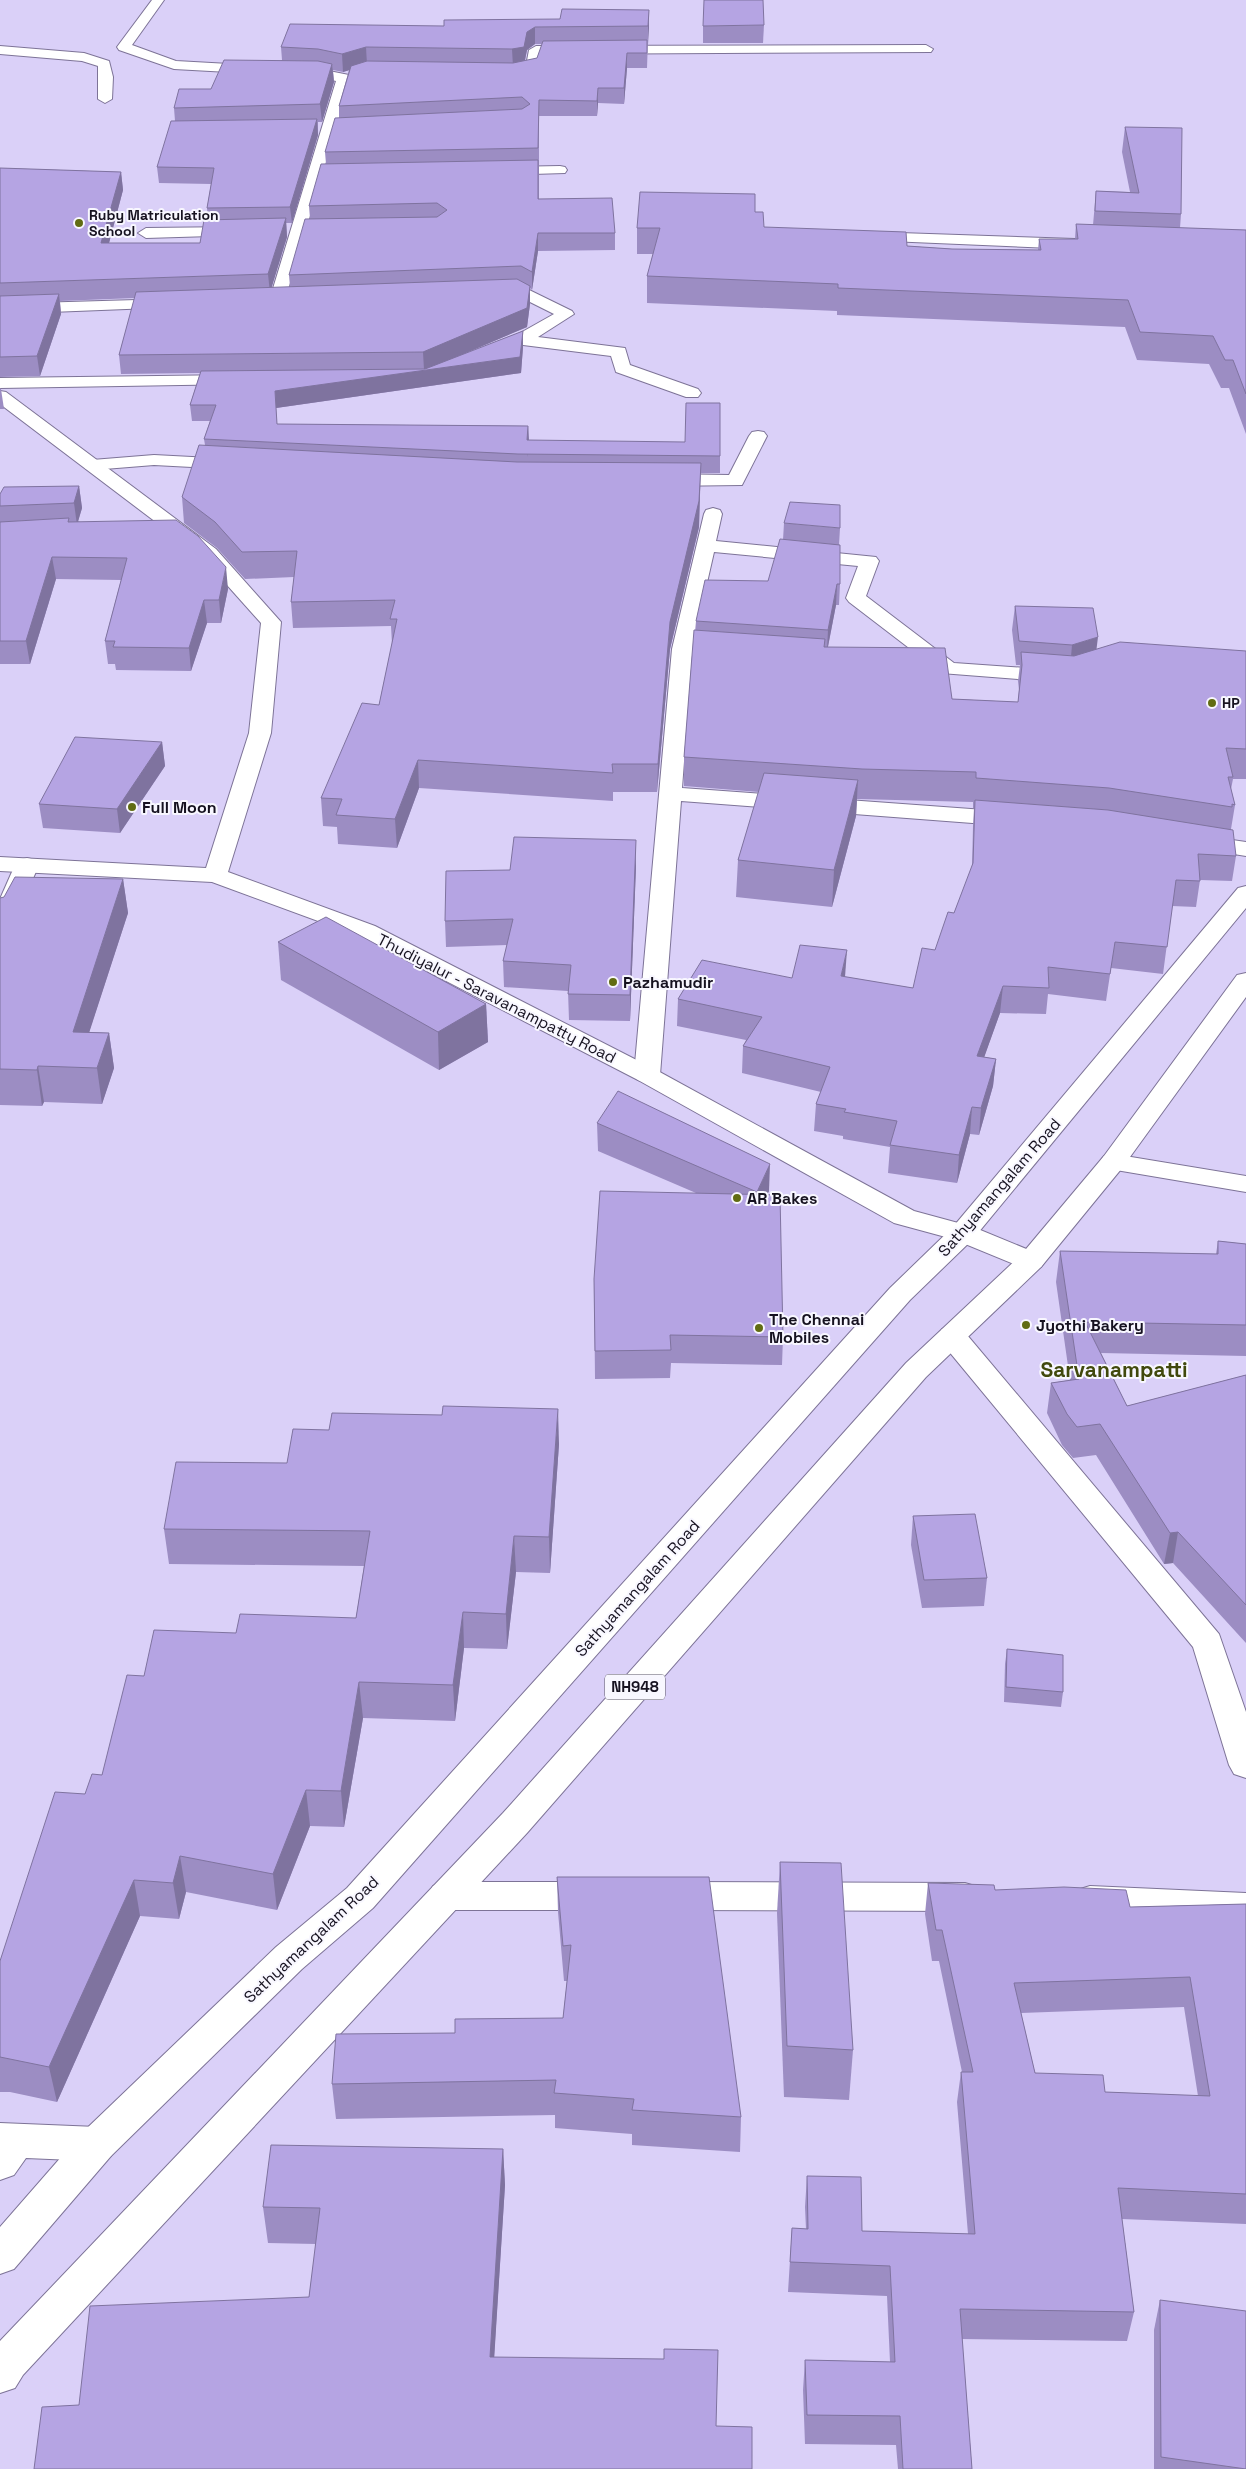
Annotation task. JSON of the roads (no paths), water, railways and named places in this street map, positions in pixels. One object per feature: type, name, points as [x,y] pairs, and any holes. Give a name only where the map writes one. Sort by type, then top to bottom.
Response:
[{"type":"main road","points":[[158,0],[124,47],[174,65],[339,77],[359,73]]},
{"type":"main road","points":[[494,72],[513,73],[532,69],[536,50],[926,49]]},
{"type":"main road","points":[[0,50],[84,57],[104,64],[106,77],[105,99]]},
{"type":"main road","points":[[278,300],[328,128],[339,77]]},
{"type":"main road","points":[[311,129],[348,127]]},
{"type":"main road","points":[[482,172],[560,170]]},
{"type":"main road","points":[[315,175],[334,174]]},
{"type":"main road","points":[[279,231],[318,230]]},
{"type":"main road","points":[[146,233],[251,232]]},
{"type":"main road","points":[[853,236],[1092,244]]},
{"type":"main road","points":[[482,293],[521,292],[566,314],[521,340],[504,347]]},
{"type":"main road","points":[[238,301],[297,299]]},
{"type":"main road","points":[[0,310],[188,303]]},
{"type":"main road","points":[[521,340],[619,352],[622,368],[692,393]]},
{"type":"main road","points":[[0,382],[248,380]]},
{"type":"main road","points":[[0,396],[209,553],[271,622],[260,733],[215,875]]},
{"type":"main road","points":[[646,480],[735,481],[758,436]]},
{"type":"main road","points":[[92,466],[154,460],[248,465]]},
{"type":"main road","points":[[647,1074],[682,649],[713,514]]},
{"type":"main road","points":[[147,530],[177,529]]},
{"type":"main road","points":[[706,546],[869,561],[856,598],[948,668]]},
{"type":"main road","points":[[682,649],[750,654]]},
{"type":"main road","points":[[888,664],[1071,677]]},
{"type":"main road","points":[[670,794],[1038,822]]},
{"type":"main road","points":[[1180,839],[1246,849]]},
{"type":"main road","name":"Thudiyalur - Saravanampatty Road","points":[[0,864],[215,875],[367,931],[647,1074],[904,1216],[963,1233],[1031,1261]]},
{"type":"main road","points":[[0,924],[27,865]]},
{"type":"main road","name":"Sathyamangalam Road","points":[[0,2256],[97,2144],[289,1958],[360,1898],[900,1294],[963,1233],[1246,893]]},
{"type":"main road","name":"NH948","points":[[0,2374],[8,2360],[515,1823],[916,1370],[1031,1261],[1113,1162],[1246,980]]},
{"type":"main road","points":[[1113,1162],[1246,1184]]},
{"type":"main road","points":[[952,1336],[1208,1642],[1246,1765]]},
{"type":"main road","points":[[446,1896],[993,1898]]},
{"type":"main road","points":[[1062,1899],[1246,1908]]},
{"type":"main road","points":[[6,2148],[97,2144]]},
{"type":"place","name":"Ruby Matriculation School","points":[[79,223]]},
{"type":"place","name":"HP","points":[[1212,703]]},
{"type":"place","name":"Full Moon","points":[[132,807]]},
{"type":"place","name":"Pazhamudir","points":[[613,982]]},
{"type":"place","name":"AR Bakes","points":[[737,1198]]},
{"type":"place","name":"Jyothi Bakery","points":[[1026,1325]]},
{"type":"place","name":"The Chennai Mobiles","points":[[759,1328]]},
{"type":"district","name":"Sarvanampatti","points":[[1114,1370]]}]
